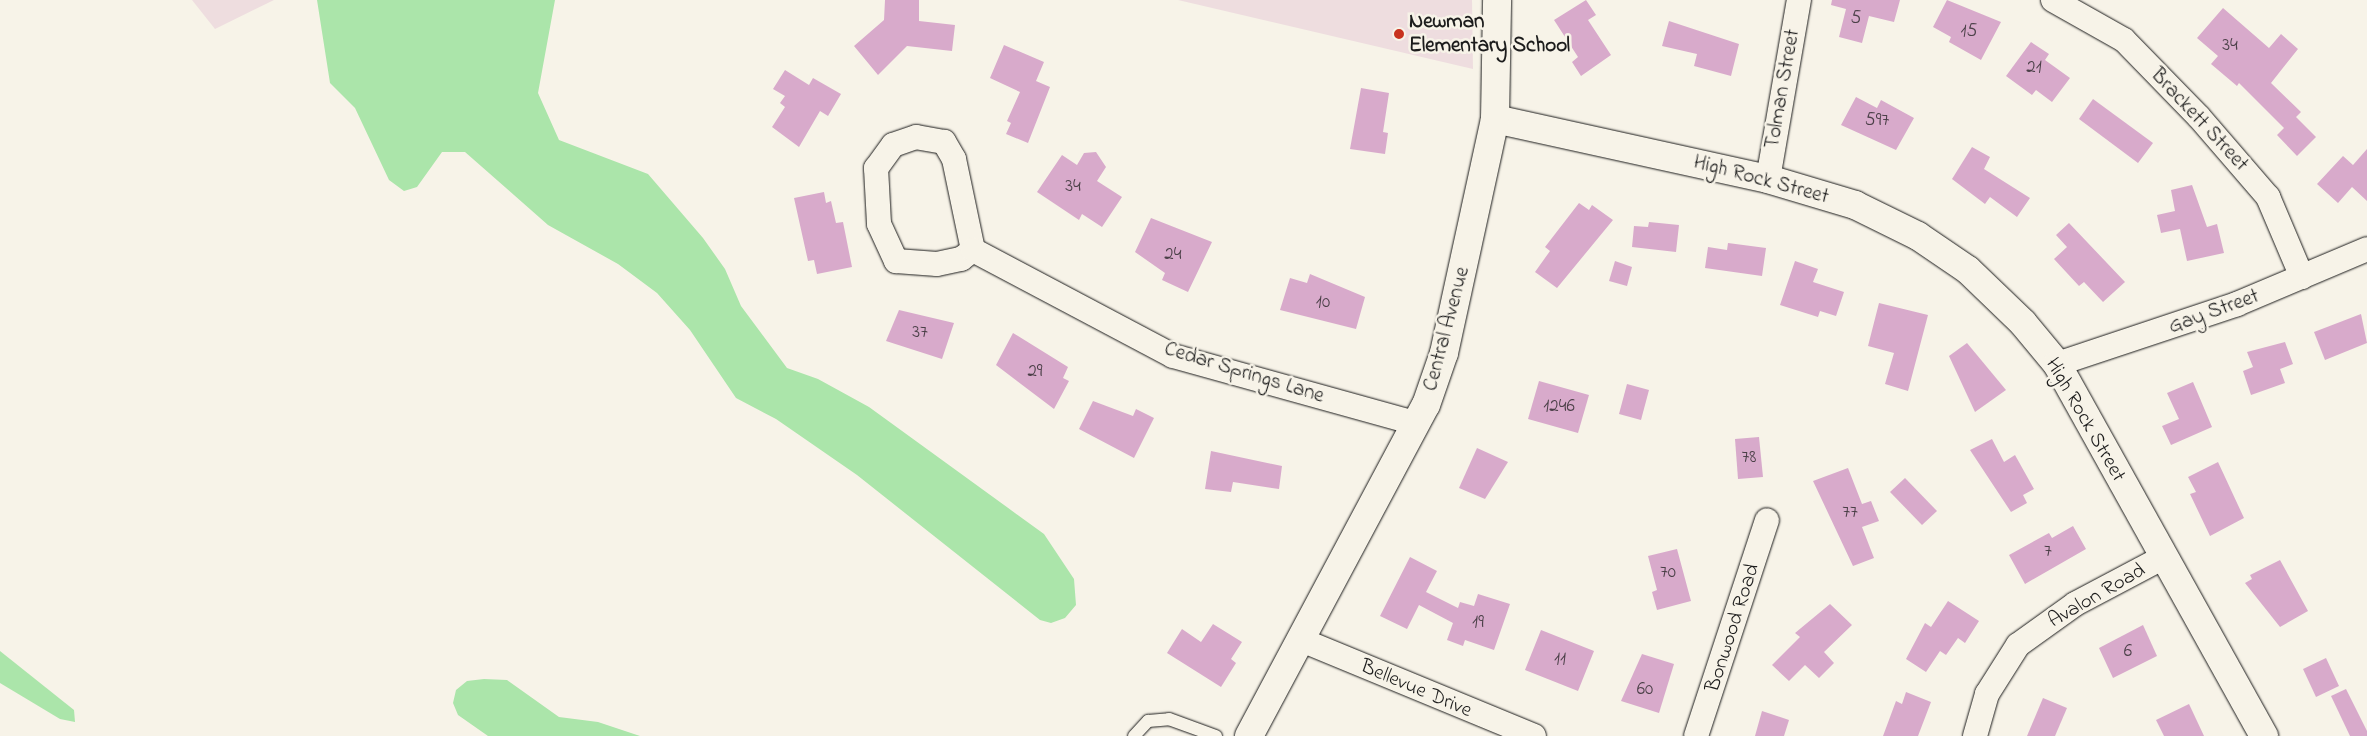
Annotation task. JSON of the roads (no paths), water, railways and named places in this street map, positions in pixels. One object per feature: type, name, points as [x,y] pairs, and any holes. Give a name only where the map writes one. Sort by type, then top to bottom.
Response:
[{"type":"street","name":"Central Avenue","points":[[1249,736],[1415,424],[1444,353],[1494,119],[1497,0]]},
{"type":"street","name":"Tolman Street","points":[[1768,178],[1799,0]]},
{"type":"street","name":"Brackett Street","points":[[2053,0],[2124,40],[2199,117],[2268,197],[2302,277]]},
{"type":"street","name":"High Rock Street","points":[[1494,119],[1768,178],[1855,205],[1918,236],[1968,270],[2024,323],[2056,364],[2162,558],[2264,736]]},
{"type":"street","points":[[916,137],[944,142],[954,159],[973,250],[961,259],[937,264],[896,261],[879,224],[876,168],[892,145],[916,137]]},
{"type":"street","name":"Gay Street","points":[[2056,364],[2237,304],[2367,249]]},
{"type":"street","name":"Cedar Springs Lane","points":[[973,250],[1173,356],[1415,424]]},
{"type":"street","name":"Bonwood Road","points":[[1696,736],[1767,520]]},
{"type":"street","name":"Avalon Road","points":[[1975,736],[1987,694],[2018,646],[2075,604],[2162,558]]},
{"type":"street","name":"Bellevue Drive","points":[[1300,638],[1534,736]]},
{"type":"lane","points":[[1134,736],[1148,721],[1169,719],[1216,736]]},
{"type":"place","name":"Newman Elementary School","points":[[1399,34]]}]
